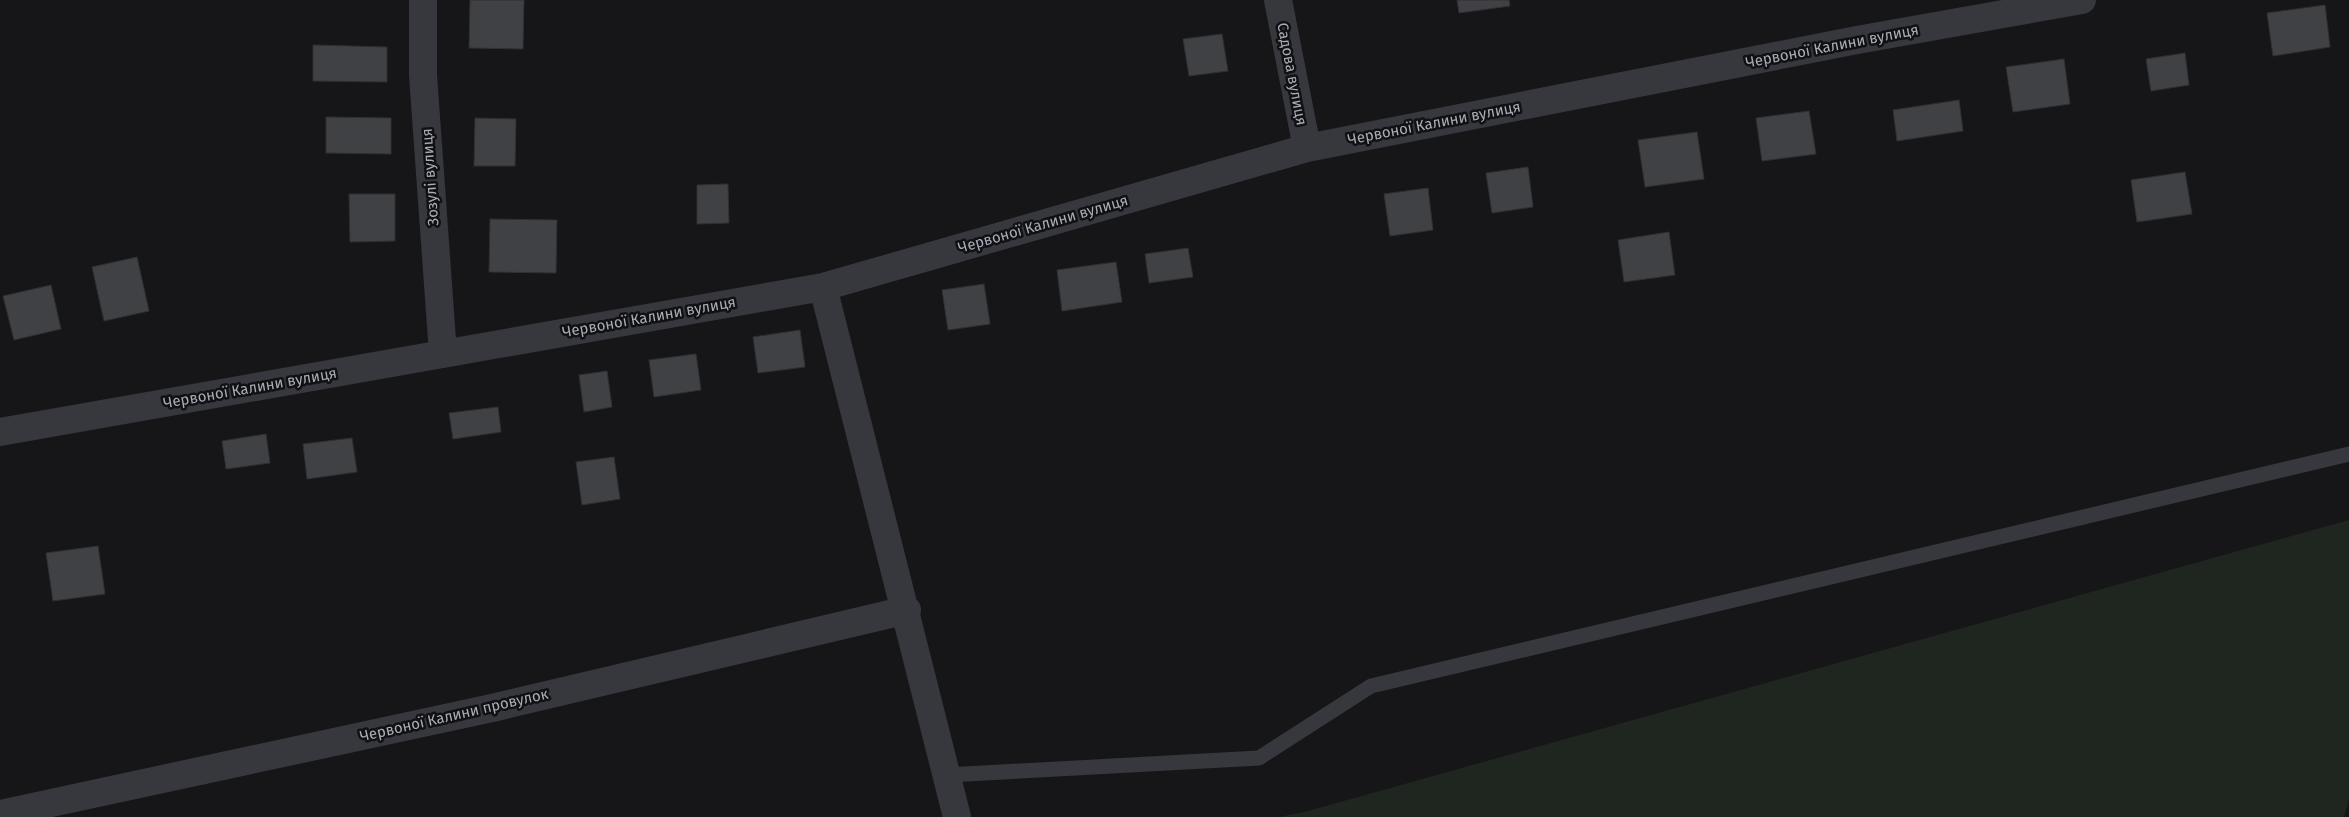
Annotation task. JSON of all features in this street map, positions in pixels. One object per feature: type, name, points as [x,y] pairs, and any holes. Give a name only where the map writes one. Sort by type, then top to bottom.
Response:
[{"type":"street","name":"Зозулі вулиця","points":[[423,0],[423,75],[443,354]]},
{"type":"street","name":"Садова вулиця","points":[[1278,0],[1307,148]]},
{"type":"street","name":"Червоної Калини вулиця","points":[[0,432],[823,287],[1307,148],[1857,40],[2082,0]]},
{"type":"street","points":[[823,287],[957,817]]},
{"type":"street","name":"Червоної Калини провулок","points":[[0,814],[492,708],[906,610]]},
{"type":"lane","points":[[947,775],[1259,758],[1371,686],[2349,454]]},
{"type":"shaded area","points":[[2349,520],[2349,799],[2344,817],[1279,817],[1308,811]]},
{"type":"building","points":[[470,0],[524,0],[523,49],[469,48]]},
{"type":"building","points":[[1457,0],[1509,0],[1510,6],[1459,13]]},
{"type":"building","points":[[2325,5],[2330,47],[2273,56],[2267,13]]},
{"type":"building","points":[[1222,34],[1228,71],[1189,76],[1183,39]]},
{"type":"building","points":[[313,45],[387,47],[387,82],[313,81]]},
{"type":"building","points":[[2185,53],[2189,85],[2151,91],[2146,59]]},
{"type":"building","points":[[2064,59],[2070,104],[2013,112],[2006,67]]},
{"type":"building","points":[[1959,100],[1963,131],[1897,141],[1893,110]]},
{"type":"building","points":[[1809,111],[1816,154],[1762,161],[1756,118]]},
{"type":"building","points":[[326,117],[391,118],[391,154],[326,153]]},
{"type":"building","points":[[475,118],[516,119],[515,166],[474,166]]},
{"type":"building","points":[[1697,132],[1704,179],[1645,187],[1638,140]]},
{"type":"building","points":[[1528,167],[1533,207],[1492,213],[1486,173]]},
{"type":"building","points":[[2185,172],[2192,214],[2137,222],[2131,180]]},
{"type":"building","points":[[728,184],[729,223],[697,224],[697,185]]},
{"type":"building","points":[[1428,188],[1433,230],[1390,236],[1384,194]]},
{"type":"building","points":[[349,194],[395,194],[395,241],[350,242]]},
{"type":"building","points":[[490,219],[557,220],[556,273],[489,272]]},
{"type":"building","points":[[1669,232],[1675,275],[1624,282],[1618,240]]},
{"type":"building","points":[[1188,248],[1193,277],[1149,283],[1145,254]]},
{"type":"building","points":[[137,257],[149,311],[104,321],[92,267]]},
{"type":"building","points":[[1116,262],[1122,302],[1062,311],[1057,270]]},
{"type":"building","points":[[984,284],[990,324],[948,330],[942,290]]},
{"type":"building","points":[[51,285],[61,329],[14,340],[3,296]]},
{"type":"building","points":[[800,330],[805,367],[758,373],[753,337]]},
{"type":"building","points":[[696,354],[701,390],[654,397],[649,360]]},
{"type":"building","points":[[607,371],[612,407],[584,412],[579,375]]},
{"type":"building","points":[[498,407],[501,432],[453,439],[449,413]]},
{"type":"building","points":[[266,434],[270,463],[226,469],[222,441]]},
{"type":"building","points":[[352,438],[357,472],[307,479],[303,444]]},
{"type":"building","points":[[614,457],[620,499],[582,505],[576,462]]},
{"type":"building","points":[[98,546],[105,594],[53,601],[46,553]]}]
